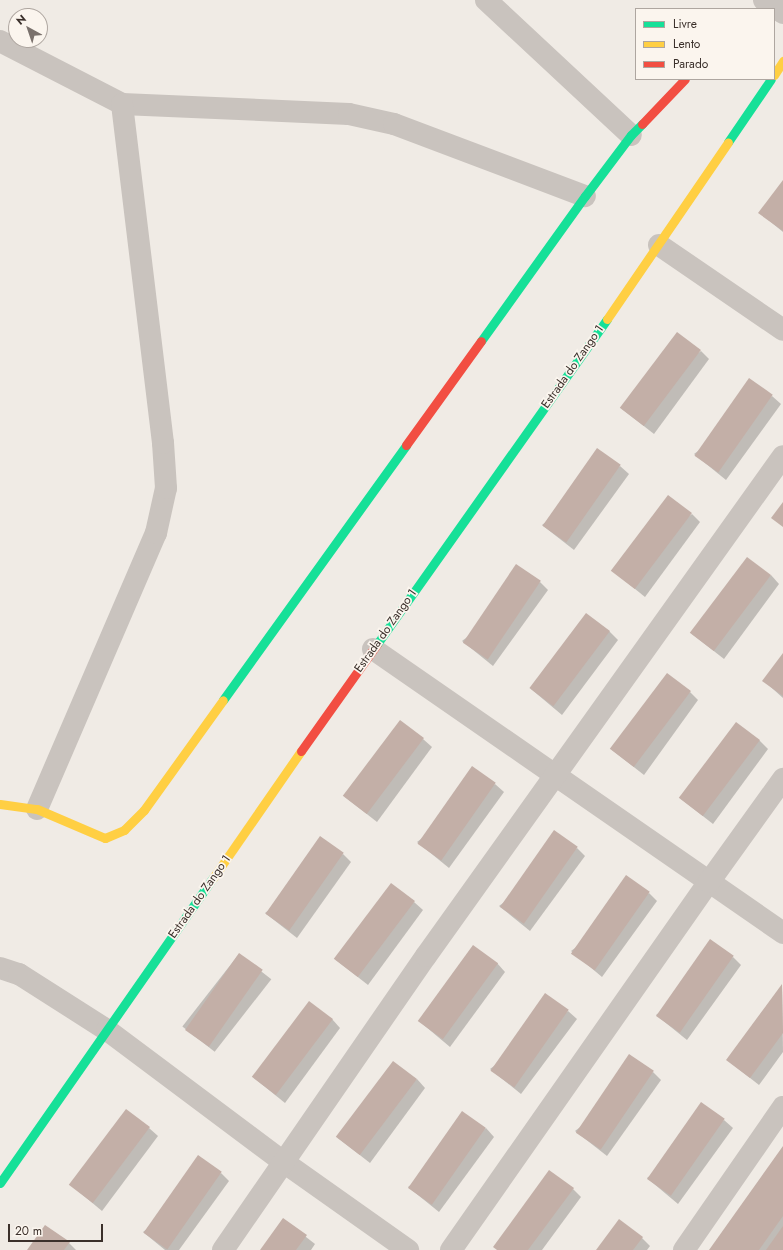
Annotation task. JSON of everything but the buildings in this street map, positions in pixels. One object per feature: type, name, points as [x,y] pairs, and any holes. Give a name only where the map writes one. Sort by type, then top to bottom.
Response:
[{"type":"street","points":[[486,0],[631,135]]},
{"type":"street","points":[[754,8],[763,0],[774,8]]},
{"type":"street","points":[[0,41],[122,104],[349,114],[394,124],[585,196]]},
{"type":"street","points":[[775,73],[783,61]]},
{"type":"street","points":[[0,804],[37,809],[105,838],[124,830],[144,810],[585,196],[631,135],[684,80]]},
{"type":"street","name":"Estrada do Zango 1","points":[[0,1183],[373,649],[659,245],[770,80]]},
{"type":"street","points":[[37,809],[156,533],[166,488],[163,443],[122,104]]},
{"type":"street","points":[[659,245],[783,330]]},
{"type":"street","points":[[223,1250],[285,1163],[426,956],[783,456]]},
{"type":"street","points":[[373,649],[783,933]]},
{"type":"street","points":[[451,1250],[709,882],[783,780]]},
{"type":"street","points":[[0,968],[19,974],[107,1030],[285,1163],[408,1250]]},
{"type":"street","points":[[684,1250],[783,1107]]},
{"type":"traffic: fast","points":[[728,142],[770,80]]},
{"type":"traffic: fast","points":[[481,341],[585,196],[631,135],[642,124]]},
{"type":"traffic: fast","points":[[377,644],[607,319]]},
{"type":"traffic: fast","points":[[223,700],[406,445]]},
{"type":"traffic: fast","points":[[0,1183],[213,878]]},
{"type":"traffic: slow","points":[[775,73],[783,61]]},
{"type":"traffic: slow","points":[[607,319],[728,142]]},
{"type":"traffic: slow","points":[[0,804],[37,809],[105,838],[124,830],[144,810],[223,700]]},
{"type":"traffic: slow","points":[[213,878],[301,751]]},
{"type":"traffic: jam","points":[[642,124],[684,80]]},
{"type":"traffic: jam","points":[[406,445],[481,341]]},
{"type":"traffic: jam","points":[[301,751],[377,644]]}]
